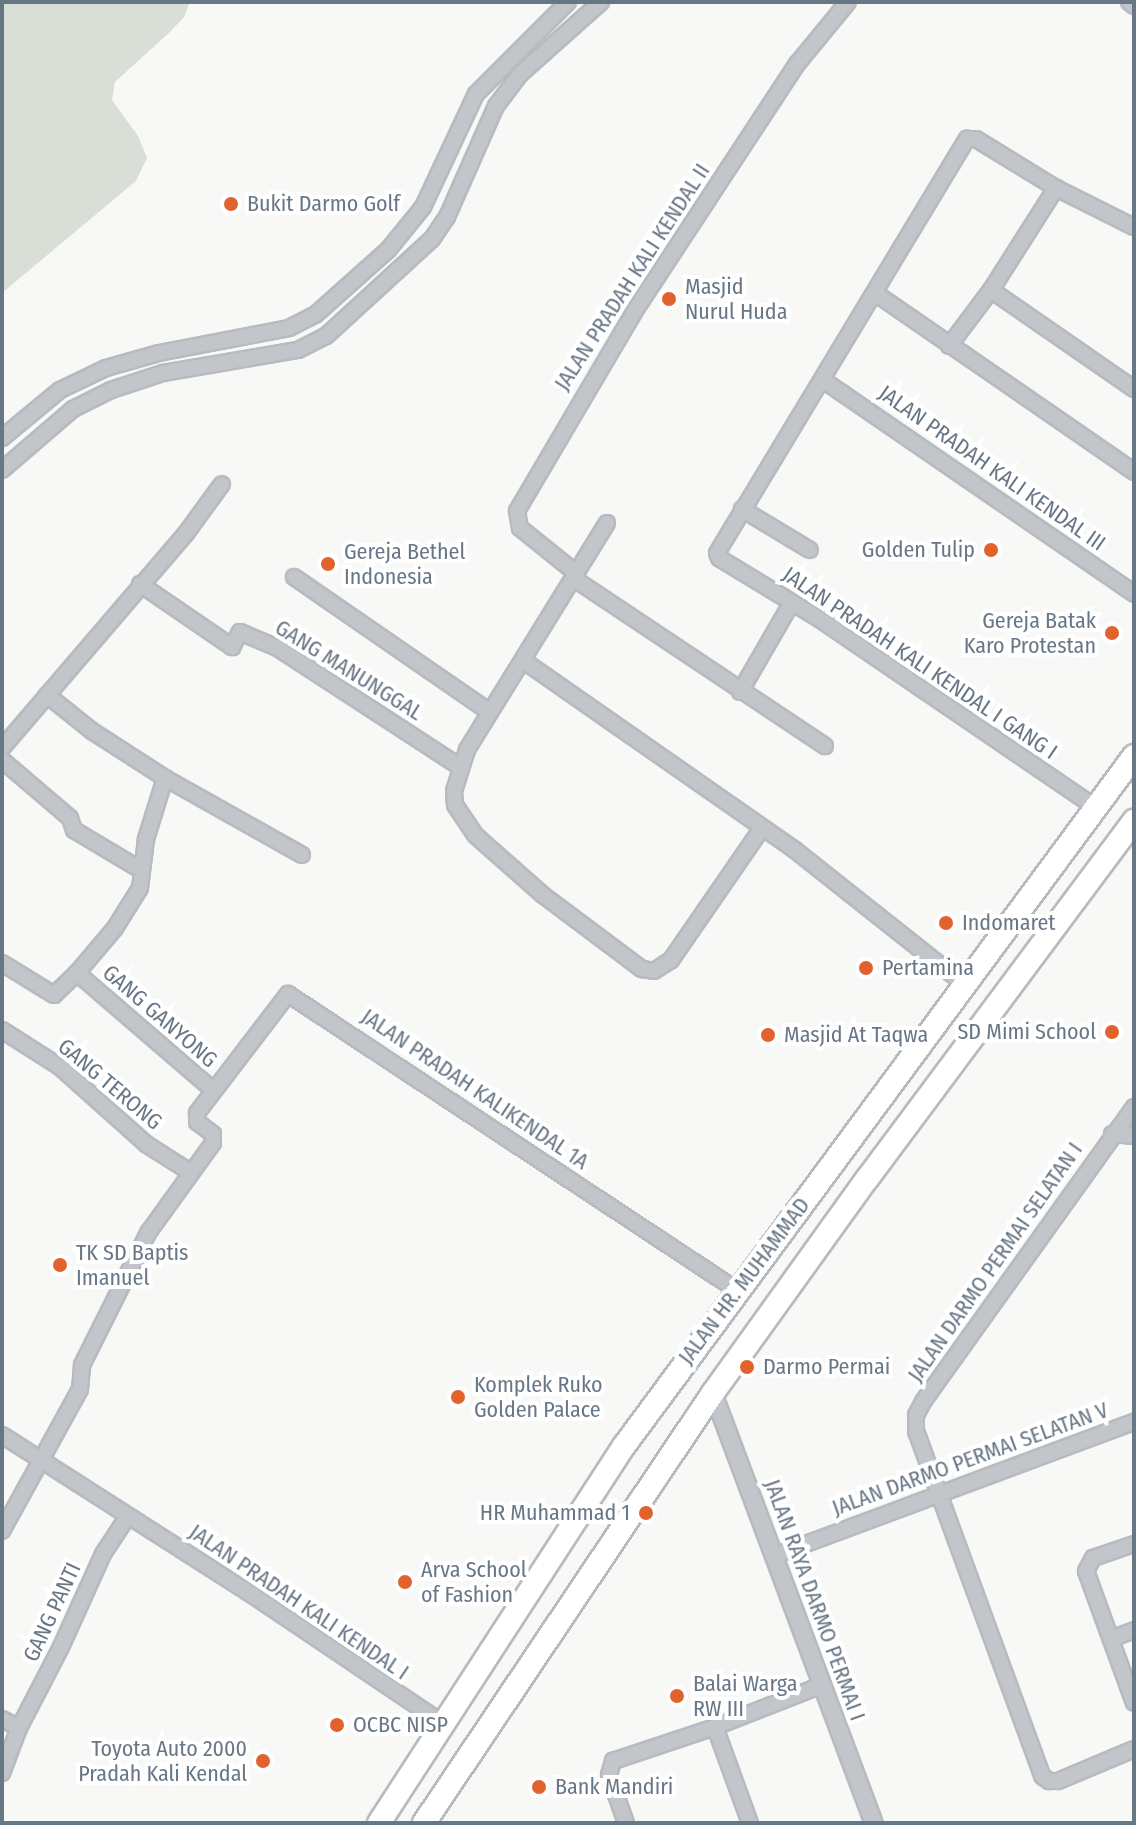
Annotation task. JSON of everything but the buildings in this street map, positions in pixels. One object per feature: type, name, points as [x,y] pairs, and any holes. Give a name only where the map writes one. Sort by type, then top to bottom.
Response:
[{"type":"main road","name":"JALAN HR. MUHAMMAD","points":[[379,1823],[606,1472],[1134,756]]},
{"type":"main road","points":[[1089,816],[1092,838],[1114,847]]},
{"type":"main road","name":"JALAN HR. MUHAMMAD","points":[[424,1823],[713,1393],[867,1179],[1134,821]]},
{"type":"main road","points":[[1049,872],[1064,875],[1080,892]]},
{"type":"main road","points":[[836,1157],[867,1179]]},
{"type":"street","points":[[2,438],[60,390],[106,368],[159,353],[289,328],[315,315],[388,250],[423,207],[476,94],[568,2]]},
{"type":"street","points":[[2,470],[73,409],[111,390],[163,373],[298,350],[326,336],[432,239],[447,217],[496,106],[519,75],[601,2]]},
{"type":"street","name":"JALAN PRADAH KALI KENDAL II","points":[[825,746],[740,692],[574,576],[520,528],[517,511],[634,312],[797,64],[848,2]]},
{"type":"street","points":[[810,550],[742,509],[967,139],[976,139],[1056,188],[1134,227]]},
{"type":"street","points":[[949,346],[991,290],[1056,188]]},
{"type":"street","points":[[991,290],[1134,389]]},
{"type":"street","points":[[875,293],[1134,472]]},
{"type":"street","name":"JALAN PRADAH KALI KENDAL III","points":[[823,380],[1134,594]]},
{"type":"street","points":[[2,748],[187,532],[222,484]]},
{"type":"street","name":"JALAN PRADAH KALI KENDAL I GANG I","points":[[742,509],[718,547],[719,558],[792,602],[1089,816]]},
{"type":"street","points":[[607,523],[490,712],[460,767],[454,791],[455,805],[475,835],[555,905],[642,969],[654,971],[671,960],[762,828]]},
{"type":"street","points":[[294,577],[490,712]]},
{"type":"street","name":"GANG MANUNGGAL","points":[[140,584],[232,647],[241,632],[276,647],[460,767]]},
{"type":"street","points":[[740,692],[792,602]]},
{"type":"street","points":[[524,661],[762,828],[964,984]]},
{"type":"street","points":[[47,695],[165,778],[302,855]]},
{"type":"street","points":[[2,760],[70,818],[74,830],[141,870]]},
{"type":"street","points":[[77,973],[115,928],[140,888],[146,839],[165,778]]},
{"type":"street","name":"GANG GANYONG","points":[[2,963],[54,995],[77,973],[213,1090]]},
{"type":"street","name":"JALAN PRADAH KALIKENDAL 1A","points":[[213,1090],[284,997],[291,994],[738,1291]]},
{"type":"street","name":"GANG TERONG","points":[[2,1030],[60,1067],[146,1144],[190,1172]]},
{"type":"street","points":[[2,1531],[43,1462],[80,1389],[82,1365],[148,1233],[213,1143],[213,1134],[196,1118],[213,1090]]},
{"type":"street","name":"JALAN DARMO PERMAI SELATAN I","points":[[939,1495],[916,1431],[916,1415],[1134,1107]]},
{"type":"street","points":[[1112,1134],[1134,1136]]},
{"type":"street","name":"JALAN RAYA DARMO PERMAI I","points":[[713,1393],[874,1823]]},
{"type":"street","name":"JALAN DARMO PERMAI SELATAN V","points":[[776,1555],[1134,1422]]},
{"type":"street","name":"JALAN PRADAH KALI KENDAL I","points":[[2,1435],[445,1725]]},
{"type":"street","points":[[939,1495],[1042,1776],[1049,1781],[1058,1781],[1134,1749]]},
{"type":"street","name":"GANG PANTI","points":[[2,1773],[19,1728],[61,1647],[103,1554],[128,1516]]},
{"type":"street","points":[[1134,1544],[1093,1558],[1087,1564],[1134,1703]]},
{"type":"street","points":[[1111,1639],[1134,1630]]},
{"type":"street","points":[[626,1823],[609,1775],[613,1761],[715,1727],[822,1685]]},
{"type":"street","points":[[2,1719],[19,1728]]},
{"type":"street","points":[[715,1727],[750,1823]]},
{"type":"shaded area","points":[[2,2],[190,2],[184,17],[171,31],[115,82],[112,100],[138,136],[147,158],[136,181],[2,293]]},
{"type":"place","name":"Bukit Darmo Golf","points":[[231,204]]},
{"type":"place","name":"Masjid Nurul Huda","points":[[669,299]]},
{"type":"place","name":"Golden Tulip","points":[[991,550]]},
{"type":"place","name":"Gereja Bethel Indonesia","points":[[328,564]]},
{"type":"place","name":"Gereja Batak Karo Protestan","points":[[1112,633]]},
{"type":"place","name":"Indomaret","points":[[946,923]]},
{"type":"place","name":"Pertamina","points":[[866,968]]},
{"type":"place","name":"SD Mimi School","points":[[1112,1032]]},
{"type":"place","name":"Masjid At Taqwa","points":[[768,1035]]},
{"type":"place","name":"TK SD Baptis Imanuel","points":[[60,1265]]},
{"type":"place","name":"Darmo Permai","points":[[747,1367]]},
{"type":"place","name":"Komplek Ruko Golden Palace","points":[[458,1397]]},
{"type":"place","name":"HR Muhammad 1","points":[[646,1513]]},
{"type":"place","name":"Arva School of Fashion","points":[[405,1582]]},
{"type":"place","name":"Balai Warga RW III","points":[[677,1696]]},
{"type":"place","name":"OCBC NISP","points":[[337,1725]]},
{"type":"place","name":"Toyota Auto 2000 Pradah Kali Kendal","points":[[263,1761]]},
{"type":"place","name":"Bank Mandiri","points":[[539,1787]]}]
